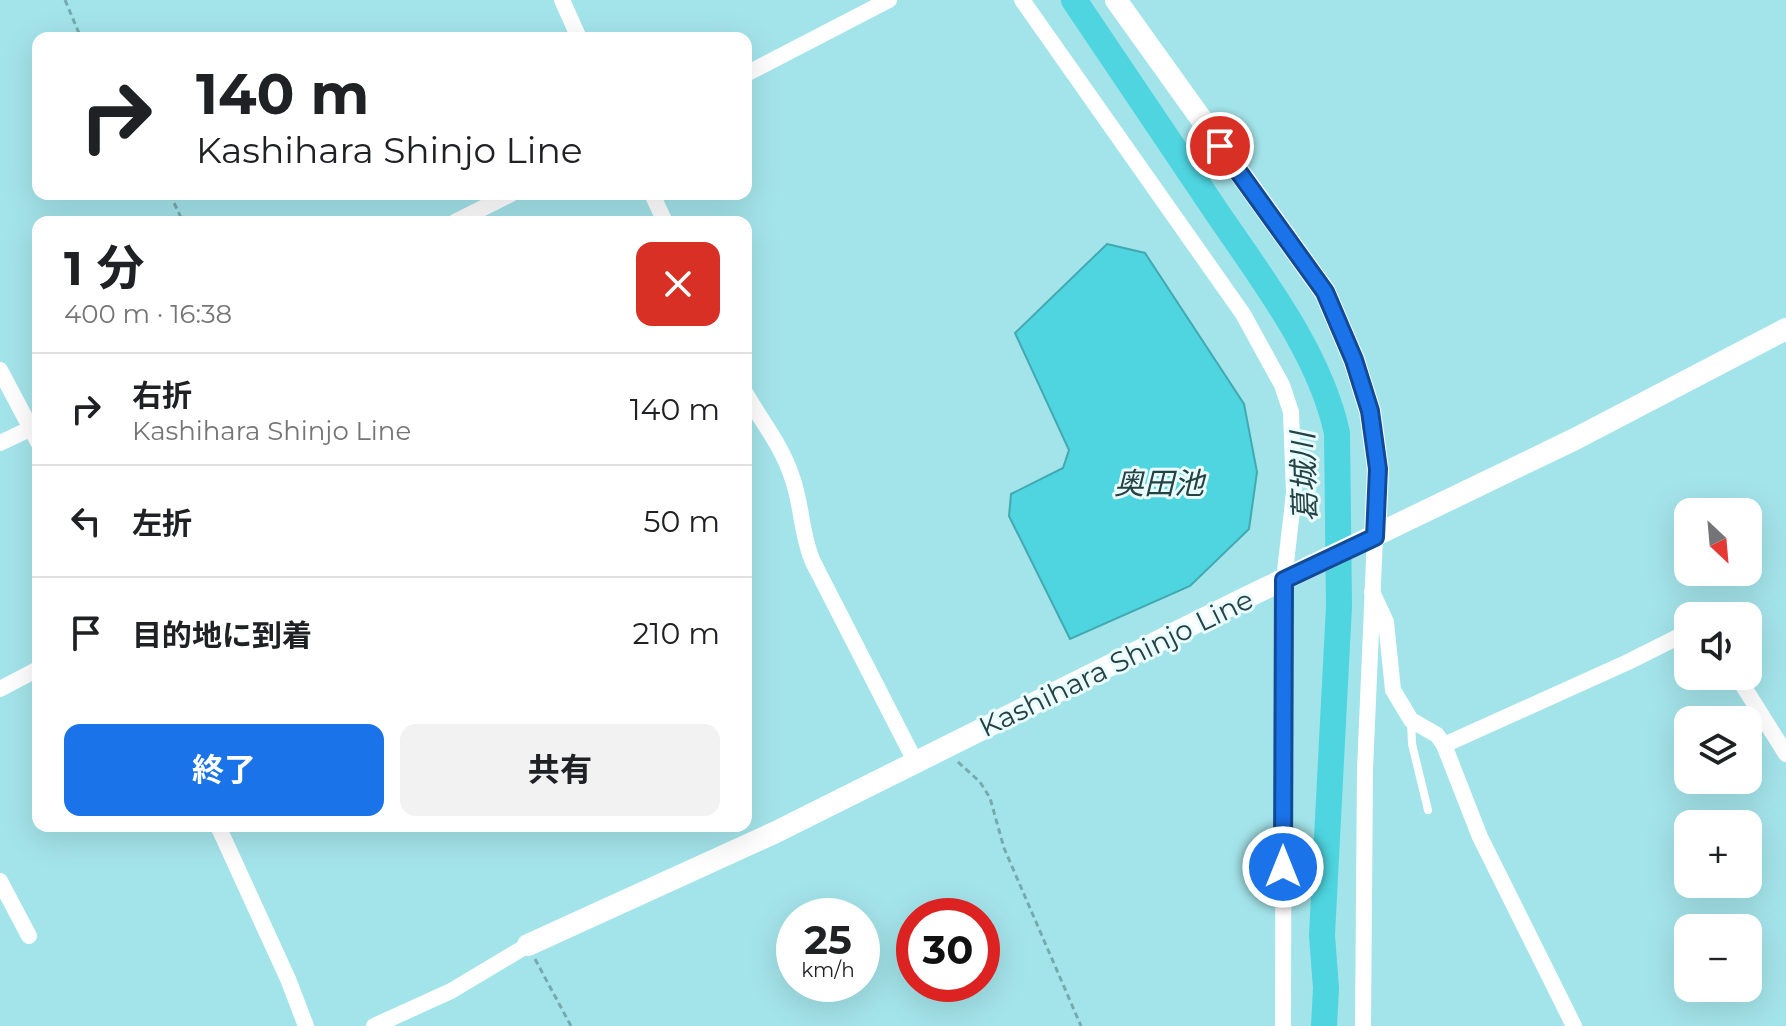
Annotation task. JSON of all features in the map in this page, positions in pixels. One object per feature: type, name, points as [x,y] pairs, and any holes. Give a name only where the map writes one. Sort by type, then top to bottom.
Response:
[{"type":"main road","points":[[1116,0],[1325,292],[1354,360],[1370,411],[1378,469],[1370,539]]},
{"type":"main road","name":"Kashihara Shinjo Line","points":[[528,945],[776,832],[1589,433],[1786,329]]},
{"type":"street","points":[[562,0],[576,32]]},
{"type":"street","points":[[752,71],[889,0]]},
{"type":"street","points":[[1022,0],[1243,314],[1282,385],[1291,412],[1293,576],[1283,1026]]},
{"type":"street","points":[[467,216],[499,200]]},
{"type":"street","points":[[0,370],[32,425]]},
{"type":"street","points":[[752,403],[775,439],[791,473],[801,504],[807,549],[916,763]]},
{"type":"street","points":[[0,443],[32,433]]},
{"type":"street","points":[[1363,1026],[1362,881],[1372,592],[1370,539]]},
{"type":"street","points":[[1372,592],[1386,622],[1393,690],[1411,720],[1437,735],[1444,745],[1480,837],[1574,1026]]},
{"type":"street","points":[[1444,745],[1674,639]]},
{"type":"street","points":[[0,689],[32,672]]},
{"type":"street","points":[[1746,690],[1786,754]]},
{"type":"street","points":[[221,832],[288,979],[306,1026]]},
{"type":"street","points":[[0,881],[29,936]]},
{"type":"street","points":[[374,1026],[451,991],[528,945]]},
{"type":"lane","points":[[1411,720],[1412,744],[1428,810]]},
{"type":"path","points":[[65,0],[78,32]]},
{"type":"path","points":[[944,749],[986,790],[1004,848],[1081,1026]]},
{"type":"path","points":[[528,945],[571,1026]]},
{"type":"water","name":"奥田池","points":[[1107,244],[1145,253],[1244,404],[1257,472],[1249,529],[1190,586],[1070,639],[1009,516],[1011,494],[1063,468],[1069,450],[1015,333]]},
{"type":"waterway","name":"葛城川","points":[[1074,0],[1288,319],[1318,375],[1337,433],[1339,606],[1322,935],[1326,988],[1324,1026]]},
{"type":"route","points":[[1220,146],[1325,292],[1354,360],[1370,411],[1378,469],[1375,537],[1284,580],[1283,867]]}]
